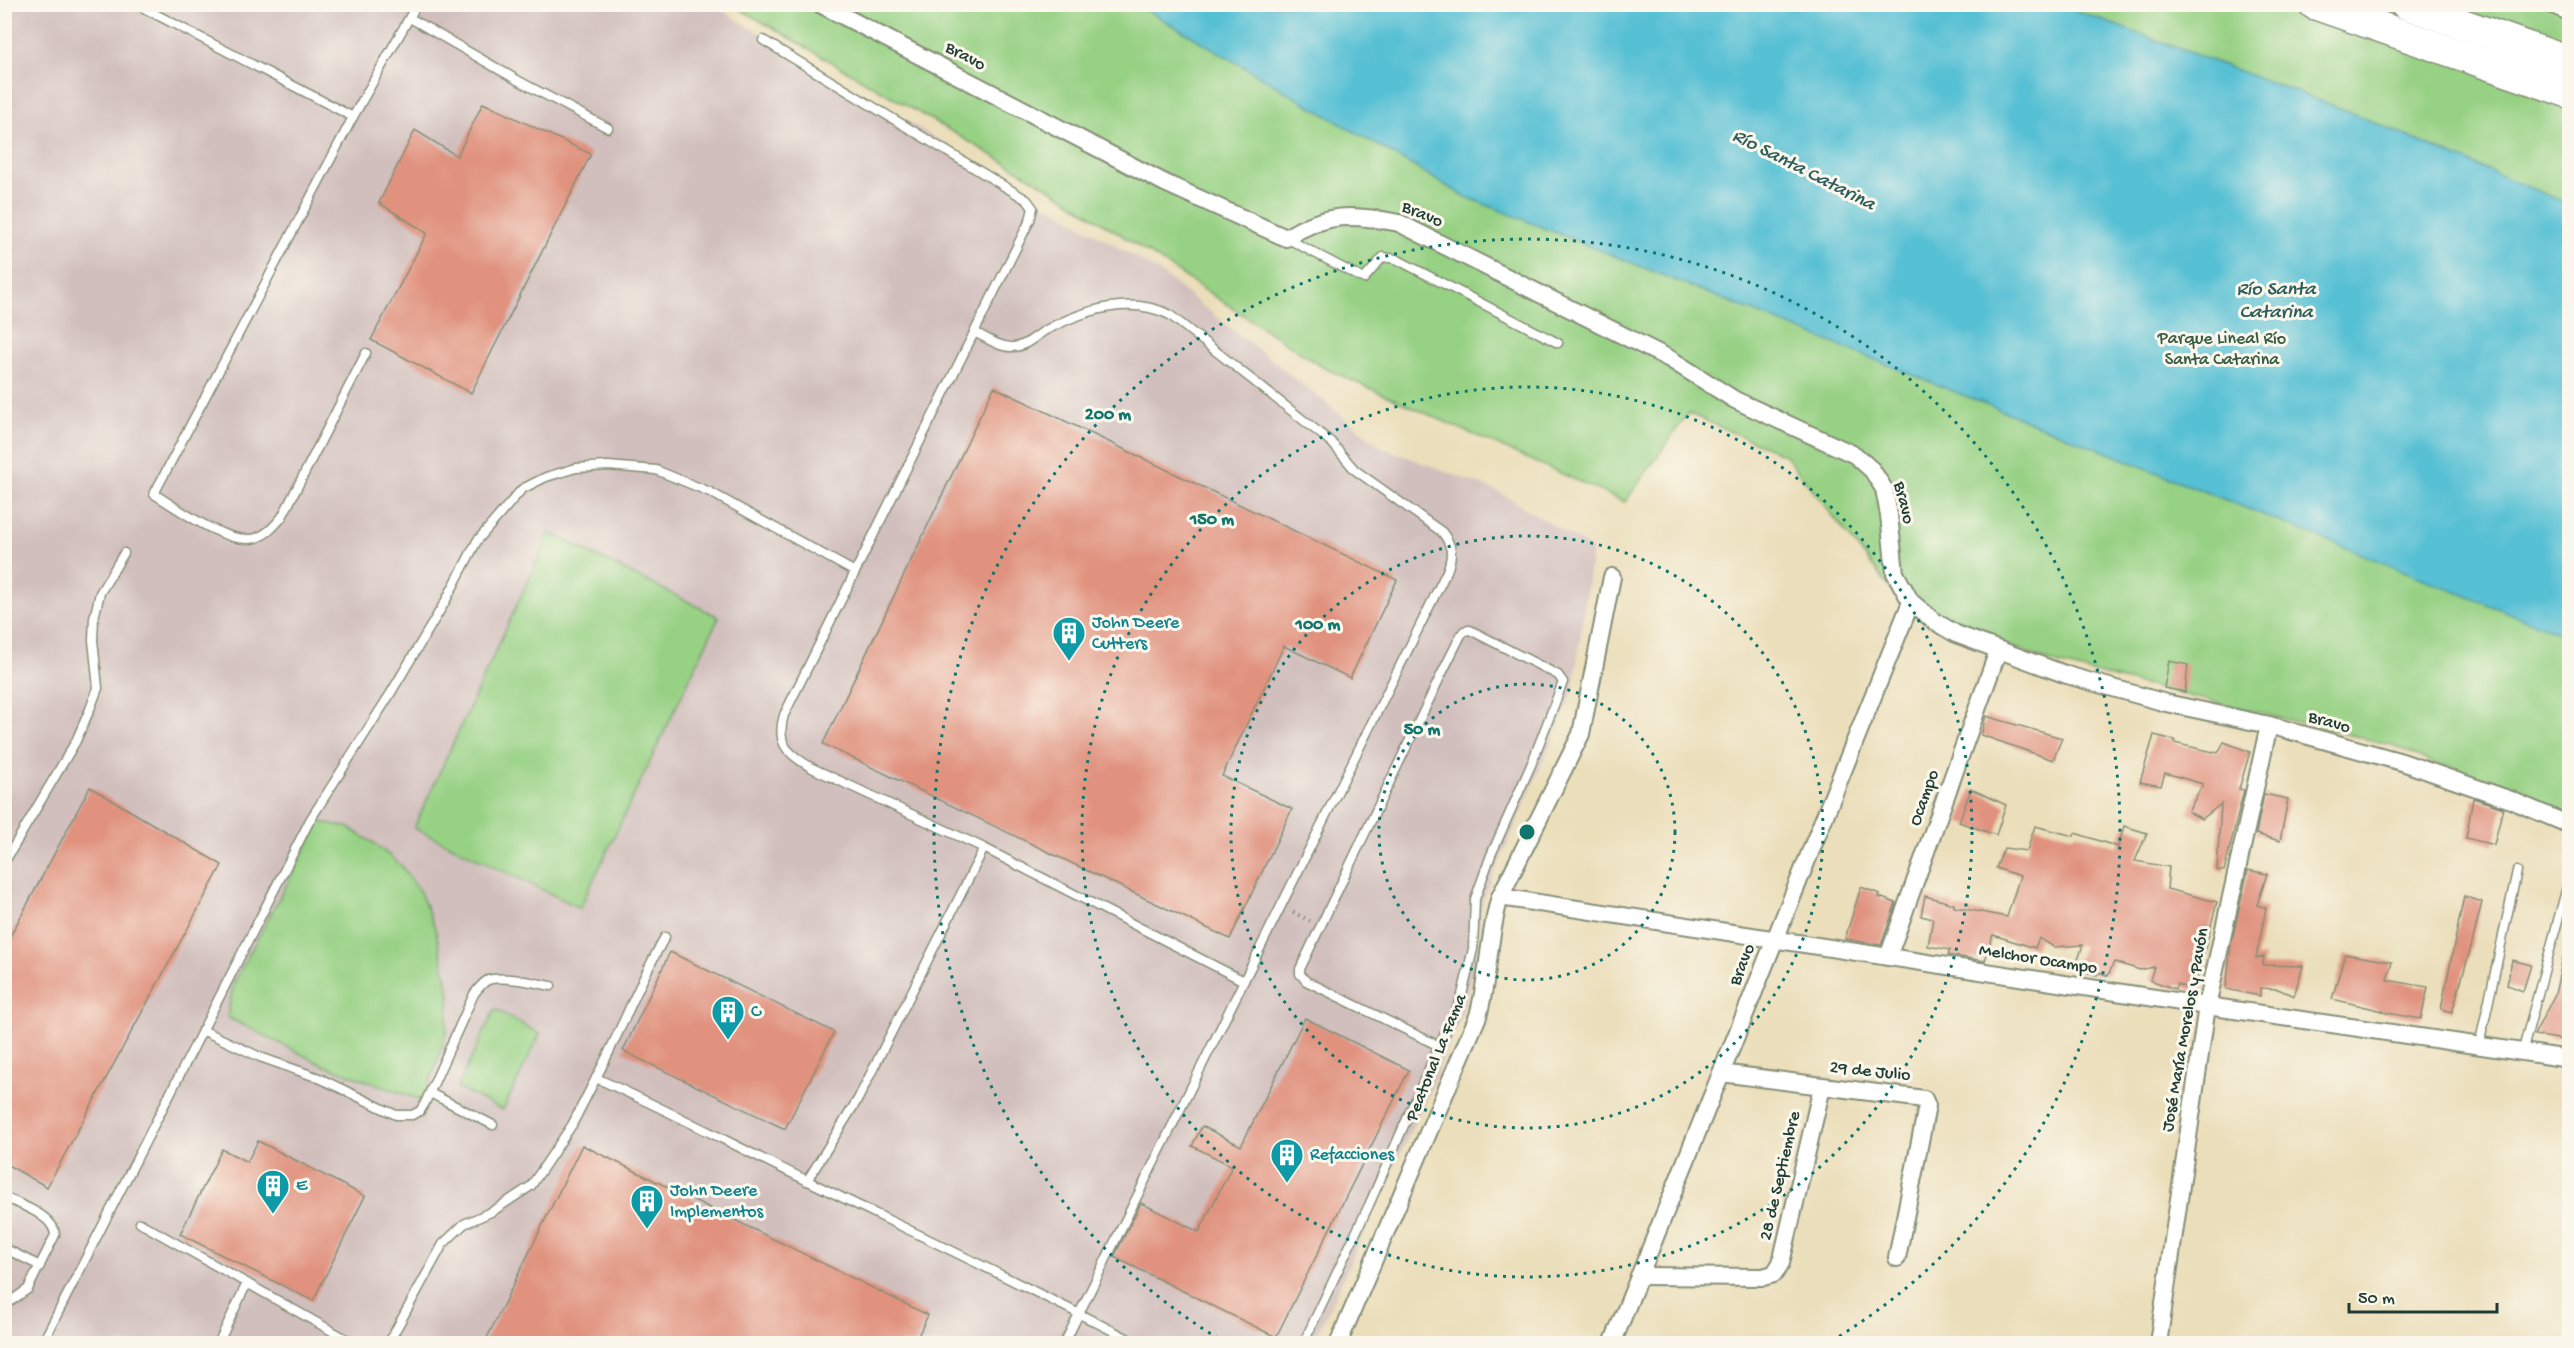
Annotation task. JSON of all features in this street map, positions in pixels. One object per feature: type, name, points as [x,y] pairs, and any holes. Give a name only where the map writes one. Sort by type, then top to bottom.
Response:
[{"type":"highway","points":[[2314,4],[2570,93]]},
{"type":"highway","points":[[2406,4],[2570,62]]},
{"type":"main road","points":[[2558,4],[2570,9]]},
{"type":"street","name":"Bravo","points":[[820,4],[1165,183],[1286,238],[1307,224],[1338,217],[1365,217],[1399,223],[1670,359],[1736,400],[1855,454],[1872,470],[1884,489],[1895,573],[1911,602],[1934,621],[1956,634],[2067,675],[2155,700],[2269,725],[2402,762],[2511,800],[2570,825]]},
{"type":"street","name":"Peatonal La Fama","points":[[1338,1344],[1478,1016],[1483,997],[1492,924],[1500,897],[1580,736],[1612,577]]},
{"type":"street","name":"Bravo","points":[[1612,1344],[1911,602]]},
{"type":"street","name":"Ocampo","points":[[1888,957],[1998,651]]},
{"type":"street","name":"José María Morelos y Pavón","points":[[2158,1344],[2206,1006],[2269,725]]},
{"type":"street","name":"Melchor Ocampo","points":[[1500,897],[2206,1006],[2570,1059]]},
{"type":"street","name":"29 de Julio","points":[[1721,1073],[1822,1087],[1921,1097],[1927,1103],[1897,1258]]},
{"type":"street","name":"28 de Septiembre","points":[[1639,1276],[1763,1277],[1774,1274],[1781,1263],[1822,1087]]},
{"type":"lane","points":[[136,4],[353,117]]},
{"type":"lane","points":[[366,353],[282,517],[271,530],[256,538],[240,539],[224,535],[154,494],[353,117],[417,4]]},
{"type":"lane","points":[[410,18],[488,64],[608,128]]},
{"type":"lane","points":[[763,40],[1032,204],[1033,208],[1030,220],[784,715],[780,731],[783,744],[793,756],[812,768],[984,848],[1244,981]]},
{"type":"lane","points":[[1286,238],[1356,277],[1364,279],[1383,257],[1395,259],[1558,343]]},
{"type":"lane","points":[[974,332],[1003,346],[1013,347],[1023,345],[1073,316],[1105,308],[1128,306],[1146,305],[1158,309],[1170,315],[1331,442],[1355,470],[1442,532],[1452,544],[1452,558],[1447,571],[1064,1344]]},
{"type":"lane","points":[[42,1344],[310,820],[400,677],[477,541],[522,489],[546,477],[576,468],[608,466],[656,470],[710,492],[855,572]]},
{"type":"lane","points":[[4,863],[76,741],[90,710],[98,688],[93,640],[94,618],[100,593],[124,553]]},
{"type":"lane","points":[[1303,1344],[1369,1205],[1461,999],[1473,949],[1475,899],[1563,682],[1558,675],[1470,630],[1464,631],[1319,926],[1301,964],[1300,975],[1303,979],[1439,1046]]},
{"type":"lane","points":[[807,1181],[858,1099],[984,848]]},
{"type":"lane","points":[[2479,1046],[2517,871]]},
{"type":"lane","points":[[2522,1053],[2570,876]]},
{"type":"lane","points":[[388,1344],[443,1244],[464,1224],[493,1211],[531,1186],[572,1125],[610,1051],[641,980],[665,937]]},
{"type":"lane","points":[[202,1030],[260,1057],[319,1078],[403,1117],[420,1111],[474,994],[481,985],[488,980],[501,979],[551,986]]},
{"type":"lane","points":[[596,1078],[659,1105],[807,1181],[1138,1344]]},
{"type":"lane","points":[[430,1093],[493,1125]]},
{"type":"lane","points":[[4,1197],[48,1220],[55,1229],[54,1240],[24,1294],[6,1304]]},
{"type":"lane","points":[[140,1223],[356,1344]]},
{"type":"lane","points":[[4,1248],[40,1266]]},
{"type":"lane","points":[[218,1344],[247,1283]]},
{"type":"path","points":[[1281,906],[1319,926]]},
{"type":"shaded area","points":[[5,5],[713,5],[1158,271],[1383,448],[1497,491],[1592,549],[1573,692],[1482,902],[1476,958],[1463,1010],[1432,1085],[1313,1343],[5,1344]]},
{"type":"green space","name":"Parque Lineal Río Santa Catarina","points":[[733,5],[2569,5],[2569,816],[2540,809],[2392,745],[2057,664],[1903,605],[1785,455],[1688,413],[1625,502],[1324,368],[1054,191]]},
{"type":"green space","points":[[550,533],[719,617],[580,908],[414,828]]},
{"type":"green space","points":[[320,822],[348,827],[375,844],[401,865],[420,892],[435,928],[450,995],[446,1033],[435,1069],[421,1100],[325,1066],[227,1017],[234,982]]},
{"type":"green space","points":[[495,1009],[540,1034],[503,1110],[457,1088]]},
{"type":"water","name":"Río Santa Catarina","points":[[1138,5],[2061,5],[2337,107],[2569,204],[2569,637],[1464,196]]},
{"type":"building","points":[[483,103],[591,154],[471,393],[371,340],[427,233],[379,203],[415,130],[457,156]]},
{"type":"building","name":"John Deere Cutters","points":[[994,387],[1397,580],[1350,678],[1284,646],[1222,776],[1292,809],[1230,939],[823,744]]},
{"type":"building","points":[[2169,661],[2188,665],[2185,692],[2164,688]]},
{"type":"building","points":[[1986,716],[2062,738],[2053,760],[1981,735]]},
{"type":"building","points":[[2154,735],[2175,740],[2174,743],[2218,753],[2224,742],[2250,752],[2239,789],[2244,790],[2224,871],[2217,870],[2221,804],[2202,819],[2188,812],[2203,784],[2165,773],[2161,786],[2140,782]]},
{"type":"building","points":[[90,787],[222,865],[47,1187],[4,1163],[4,948]]},
{"type":"building","points":[[1971,789],[2006,805],[1996,835],[1959,822]]},
{"type":"building","points":[[2264,794],[2288,799],[2280,841],[2256,834]]},
{"type":"building","points":[[2473,798],[2503,808],[2494,845],[2466,838]]},
{"type":"building","points":[[2035,826],[2074,836],[2075,833],[2118,847],[2124,826],[2147,833],[2135,861],[2169,867],[2167,889],[2217,902],[2194,991],[2177,984],[2175,989],[2150,980],[2154,967],[2140,970],[2114,962],[2108,976],[2099,972],[2097,975],[2075,969],[2083,945],[2054,947],[2039,938],[2035,948],[1993,935],[1985,961],[1948,955],[1950,950],[1928,946],[1933,919],[1921,916],[1925,896],[1954,904],[1954,907],[2007,917],[2020,876],[1996,868],[2004,848],[2027,851]]},
{"type":"building","points":[[2248,870],[2267,874],[2257,905],[2266,908],[2256,958],[2264,957],[2263,965],[2303,966],[2294,996],[2278,989],[2260,988],[2260,996],[2226,989],[2231,944]]},
{"type":"building","points":[[1861,887],[1896,903],[1881,945],[1845,939]]},
{"type":"building","points":[[2464,896],[2482,902],[2452,1012],[2441,1009]]},
{"type":"building","name":"C","points":[[670,952],[834,1032],[785,1129],[623,1051]]},
{"type":"building","points":[[2345,954],[2392,962],[2387,980],[2428,987],[2421,1019],[2332,999]]},
{"type":"building","points":[[2563,958],[2570,958],[2570,1041],[2534,1035],[2555,994]]},
{"type":"building","points":[[2512,960],[2531,965],[2523,991],[2507,985]]},
{"type":"building","name":"Refacciones","points":[[1305,1018],[1409,1070],[1276,1337],[1114,1257],[1141,1203],[1199,1232],[1232,1166],[1192,1146],[1202,1126],[1241,1146]]},
{"type":"building","name":"E","points":[[258,1141],[365,1196],[313,1301],[180,1234],[222,1149],[247,1162]]},
{"type":"building","name":"John Deere Implementos","points":[[582,1145],[928,1315],[914,1344],[484,1344]]},
{"type":"place","name":"John Deere Cutters","points":[[1069,662]]},
{"type":"place","name":"C","points":[[728,1041]]},
{"type":"place","name":"Refacciones","points":[[1287,1184]]},
{"type":"place","name":"E","points":[[273,1215]]},
{"type":"place","name":"John Deere Implementos","points":[[647,1230]]}]
